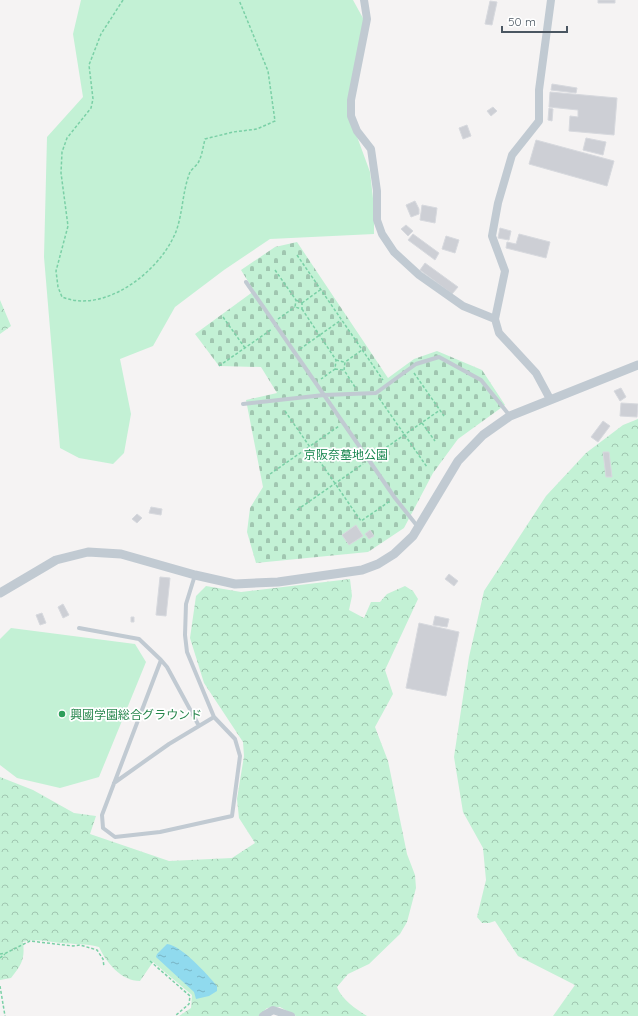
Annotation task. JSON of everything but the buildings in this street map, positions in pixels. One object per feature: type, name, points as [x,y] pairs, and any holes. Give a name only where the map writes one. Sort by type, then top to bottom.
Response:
[{"type":"street","points":[[364,0],[367,19],[351,100],[351,116],[357,131],[371,149],[377,191],[377,220],[382,234],[394,252],[419,275],[463,306],[494,319]]},
{"type":"street","points":[[550,399],[536,373],[500,333],[494,319],[505,271],[492,236],[498,203],[512,156],[539,121],[540,90],[551,0]]},
{"type":"street","points":[[0,594],[56,560],[88,552],[121,554],[195,575],[235,584],[278,582],[362,570],[378,564],[394,554],[413,536],[458,461],[483,435],[510,416],[638,365]]},
{"type":"street","points":[[263,1016],[273,1010],[291,1016]]},
{"type":"lane","points":[[246,282],[395,498],[418,527]]},
{"type":"lane","points":[[243,404],[324,395],[376,393],[387,387],[416,364],[439,357],[481,380],[510,416]]},
{"type":"lane","points":[[161,660],[102,815],[103,828],[115,837],[160,832],[232,816],[240,756],[235,739],[214,717],[187,652],[185,635],[186,604],[195,575]]},
{"type":"lane","points":[[79,628],[139,639],[167,667],[199,726]]},
{"type":"lane","points":[[114,783],[169,744],[214,717]]},
{"type":"path","points":[[123,0],[101,34],[89,65],[93,99],[91,108],[67,138],[62,152],[61,173],[68,226],[56,271],[58,287],[62,297],[73,302],[100,300],[125,288],[144,274],[163,253],[177,229],[182,216],[191,171],[199,162],[205,139],[233,132],[257,129],[276,121],[268,71],[239,0]]},
{"type":"path","points":[[297,255],[387,387]]},
{"type":"path","points":[[275,270],[296,300],[302,303]]},
{"type":"path","points":[[302,303],[320,290]]},
{"type":"path","points":[[274,322],[295,307],[296,300]]},
{"type":"path","points":[[302,303],[302,309],[336,360],[335,369]]},
{"type":"path","points":[[295,307],[302,309]]},
{"type":"path","points":[[223,317],[245,348]]},
{"type":"path","points":[[295,352],[341,320]]},
{"type":"path","points":[[219,366],[277,326]]},
{"type":"path","points":[[359,394],[344,370],[345,362],[362,350]]},
{"type":"path","points":[[336,360],[345,362]]},
{"type":"path","points":[[316,382],[335,369],[344,370]]},
{"type":"path","points":[[411,369],[444,416]]},
{"type":"path","points":[[376,393],[427,467]]},
{"type":"path","points":[[285,411],[361,521],[395,498]]},
{"type":"path","points":[[270,474],[344,423]]},
{"type":"path","points":[[422,423],[435,441]]},
{"type":"path","points":[[0,958],[6,953],[30,941],[73,946],[80,945],[97,950],[103,959],[104,967]]},
{"type":"path","points":[[0,954],[6,953]]},
{"type":"path","points":[[150,961],[190,996],[189,1004],[175,1016]]},
{"type":"path","points":[[0,986],[4,1016]]},
{"type":"green space","points":[[81,0],[353,0],[364,20],[348,112],[370,172],[374,207],[374,234],[270,239],[224,270],[175,307],[153,346],[120,359],[131,414],[124,453],[113,464],[79,458],[60,448],[44,257],[47,137],[83,97],[73,34]]},
{"type":"green space","name":"京阪奈墓地公園","points":[[297,242],[388,378],[414,359],[437,351],[482,370],[505,405],[458,439],[433,473],[404,528],[368,552],[256,563],[247,532],[250,508],[263,487],[246,400],[277,393],[261,367],[219,366],[195,334],[254,291],[241,270],[275,247]]},
{"type":"green space","points":[[0,300],[11,326],[0,334]]},
{"type":"green space","points":[[638,419],[638,1016],[553,1016],[575,985],[518,956],[495,921],[482,923],[477,917],[486,880],[483,848],[463,812],[454,757],[469,657],[484,591],[546,496],[586,453],[623,425]]},
{"type":"green space","points":[[350,579],[352,596],[349,610],[364,618],[371,602],[380,602],[387,594],[405,586],[413,591],[418,599],[385,670],[393,694],[375,727],[388,761],[407,854],[415,875],[416,888],[407,922],[400,934],[369,964],[348,974],[337,987],[339,992],[346,1000],[367,1016],[296,1016],[280,1007],[267,1008],[259,1016],[179,1016],[191,1008],[192,995],[153,962],[140,981],[133,980],[115,970],[99,947],[37,940],[23,942],[24,953],[18,969],[11,978],[0,980],[0,777],[33,790],[74,813],[96,816],[90,834],[169,861],[232,858],[255,843],[239,818],[237,799],[244,756],[243,742],[204,683],[190,638],[196,596],[206,586],[241,592]]},
{"type":"green space","name":"興國学園総合グラウンド","points":[[11,628],[135,644],[146,662],[99,777],[60,788],[17,778],[0,765],[0,639]]},
{"type":"water","points":[[167,944],[179,949],[194,961],[217,986],[217,991],[209,996],[196,999],[194,992],[156,957]]},
{"type":"place","name":"興國学園総合グラウンド","points":[[62,714]]}]
